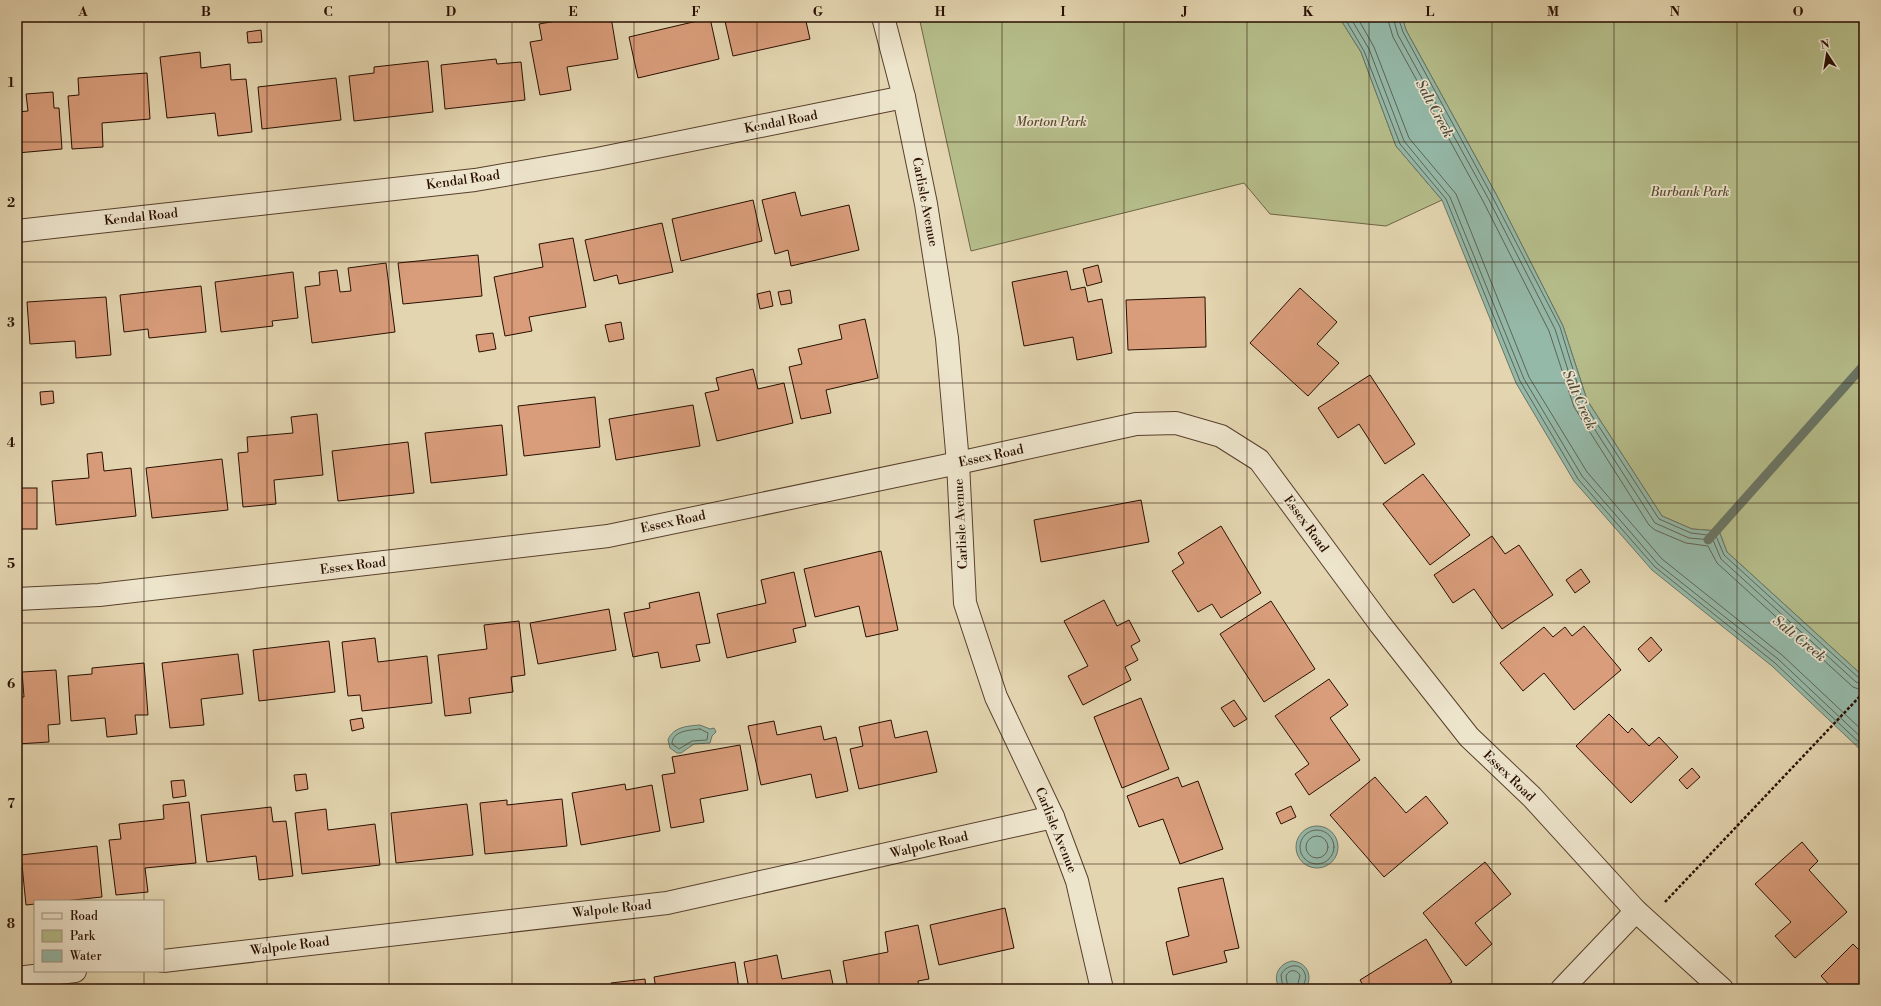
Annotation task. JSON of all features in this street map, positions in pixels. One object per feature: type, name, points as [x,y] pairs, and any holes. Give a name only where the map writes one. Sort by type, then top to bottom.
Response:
[{"type":"street","name":"Carlisle Avenue","points":[[883,17],[904,97],[926,204],[947,338],[958,463],[965,603],[996,697],[1053,817],[1077,881],[1102,989]]},
{"type":"street","name":"Kendal Road","points":[[17,231],[475,180],[597,159],[904,97]]},
{"type":"street","name":"Essex Road","points":[[17,599],[99,595],[608,536],[958,463],[1136,424],[1176,423],[1221,436],[1259,460],[1380,624],[1469,737],[1532,797],[1641,916],[1722,989]]},
{"type":"street","name":"Walpole Road","points":[[164,961],[667,903],[1053,817]]},
{"type":"street","points":[[1562,989],[1641,916]]},
{"type":"street","points":[[17,978],[67,972]]},
{"type":"path","points":[[1641,916],[1785,776],[1864,692]]},
{"type":"green space","name":"Morton Park","points":[[919,17],[1339,17],[1361,52],[1396,146],[1442,200],[1386,226],[1270,214],[1244,183],[971,251]]},
{"type":"green space","name":"Burbank Park","points":[[1402,17],[1864,17],[1864,677],[1727,552],[1719,531],[1692,529],[1662,516],[1587,400],[1563,326],[1496,194],[1406,30]]},
{"type":"water","name":"Salt Creek","points":[[1339,17],[1402,17],[1406,30],[1496,194],[1563,326],[1587,400],[1662,516],[1692,529],[1719,531],[1727,552],[1864,677],[1864,753],[1772,666],[1652,570],[1574,481],[1516,383],[1442,200],[1396,146],[1361,52]]},
{"type":"water","points":[[700,725],[710,729],[714,728],[716,732],[712,736],[710,743],[694,744],[681,753],[677,753],[670,748],[668,740],[673,732],[681,728]]},
{"type":"water","points":[[1317,826],[1332,832],[1338,847],[1332,862],[1317,868],[1302,862],[1296,847],[1302,832]]},
{"type":"water","points":[[1292,961],[1302,964],[1308,971],[1309,980],[1305,989],[1280,989],[1277,980],[1278,972],[1283,965]]},
{"type":"building","points":[[580,17],[611,17],[618,59],[567,67],[571,90],[540,95],[530,42],[542,40],[539,24]]},
{"type":"building","points":[[724,17],[805,17],[810,39],[733,56]]},
{"type":"building","points":[[710,18],[719,59],[638,78],[629,37]]},
{"type":"building","points":[[261,30],[262,42],[248,43],[247,32]]},
{"type":"building","points":[[200,52],[201,68],[230,64],[231,80],[246,79],[252,132],[218,136],[215,113],[167,118],[160,57]]},
{"type":"building","points":[[496,59],[497,64],[521,62],[525,100],[445,109],[441,65]]},
{"type":"building","points":[[428,61],[433,112],[354,121],[349,76],[374,73],[374,67]]},
{"type":"building","points":[[147,73],[150,119],[102,123],[103,147],[72,149],[68,96],[79,95],[78,78]]},
{"type":"building","points":[[336,78],[341,120],[262,129],[258,87]]},
{"type":"building","points":[[53,92],[54,108],[59,108],[62,149],[17,153],[17,112],[28,111],[26,94]]},
{"type":"building","points":[[795,192],[801,216],[849,205],[859,250],[791,266],[788,250],[775,254],[762,200]]},
{"type":"building","points":[[753,200],[762,241],[681,261],[672,219]]},
{"type":"building","points":[[662,223],[673,272],[619,284],[617,275],[594,281],[585,240]]},
{"type":"building","points":[[573,238],[586,307],[529,317],[532,331],[505,336],[494,277],[543,267],[539,244]]},
{"type":"building","points":[[478,255],[482,296],[403,304],[398,263]]},
{"type":"building","points":[[386,263],[395,332],[312,343],[305,287],[320,285],[319,272],[337,270],[340,292],[351,291],[348,268]]},
{"type":"building","points":[[1098,265],[1102,282],[1087,286],[1083,269]]},
{"type":"building","points":[[1067,271],[1071,290],[1085,287],[1088,302],[1102,299],[1112,353],[1077,360],[1073,337],[1024,346],[1012,282]]},
{"type":"building","points":[[293,272],[298,318],[272,321],[273,326],[221,332],[215,282]]},
{"type":"building","points":[[201,286],[206,332],[149,338],[148,329],[124,332],[120,295]]},
{"type":"building","points":[[1300,288],[1337,322],[1317,344],[1339,363],[1308,396],[1250,343]]},
{"type":"building","points":[[790,290],[792,303],[781,305],[778,292]]},
{"type":"building","points":[[770,291],[773,306],[760,309],[757,294]]},
{"type":"building","points":[[106,297],[111,355],[76,358],[75,341],[30,344],[27,302]]},
{"type":"building","points":[[1205,297],[1206,347],[1128,350],[1126,300]]},
{"type":"building","points":[[865,319],[878,378],[826,390],[831,413],[801,419],[789,367],[802,364],[798,349],[842,339],[839,325]]},
{"type":"building","points":[[621,322],[624,339],[609,342],[605,325]]},
{"type":"building","points":[[493,333],[496,349],[479,352],[476,335]]},
{"type":"building","points":[[753,369],[758,389],[784,383],[793,423],[717,441],[705,393],[719,390],[716,378]]},
{"type":"building","points":[[1370,375],[1415,444],[1385,464],[1359,424],[1338,438],[1318,408]]},
{"type":"building","points":[[53,391],[54,403],[41,405],[40,392]]},
{"type":"building","points":[[595,397],[600,447],[524,456],[518,406]]},
{"type":"building","points":[[693,405],[700,446],[616,460],[609,419]]},
{"type":"building","points":[[317,414],[323,475],[274,480],[276,504],[243,507],[238,453],[248,452],[247,437],[293,433],[291,417]]},
{"type":"building","points":[[502,425],[507,475],[431,483],[425,433]]},
{"type":"building","points":[[408,442],[414,493],[338,501],[332,451]]},
{"type":"building","points":[[102,452],[104,471],[131,468],[136,516],[56,525],[52,481],[89,478],[87,454]]},
{"type":"building","points":[[222,459],[228,510],[152,518],[146,468]]},
{"type":"building","points":[[1423,474],[1470,535],[1430,565],[1383,504]]},
{"type":"building","points":[[17,488],[37,488],[37,529],[17,529]]},
{"type":"building","points":[[1141,500],[1149,542],[1041,562],[1034,520]]},
{"type":"building","points":[[1221,526],[1261,593],[1221,618],[1212,604],[1198,612],[1172,571],[1184,563],[1178,553]]},
{"type":"building","points":[[1492,536],[1505,554],[1519,545],[1553,595],[1502,629],[1474,589],[1453,603],[1434,575]]},
{"type":"building","points":[[881,551],[898,630],[866,637],[859,606],[815,617],[804,569]]},
{"type":"building","points":[[1581,569],[1590,582],[1575,593],[1566,580]]},
{"type":"building","points":[[794,572],[806,626],[793,629],[796,642],[727,658],[717,614],[766,603],[761,580]]},
{"type":"building","points":[[699,592],[710,643],[696,645],[700,661],[661,668],[658,652],[633,657],[624,613],[650,608],[649,603]]},
{"type":"building","points":[[1104,600],[1117,626],[1129,620],[1140,641],[1131,646],[1138,660],[1125,667],[1131,680],[1083,705],[1068,676],[1088,666],[1064,621]]},
{"type":"building","points":[[1271,601],[1315,669],[1264,702],[1220,634]]},
{"type":"building","points":[[609,609],[616,650],[538,664],[530,623]]},
{"type":"building","points":[[519,621],[525,675],[511,677],[513,692],[469,698],[471,713],[445,716],[438,655],[487,649],[484,625]]},
{"type":"building","points":[[1584,626],[1621,670],[1574,710],[1544,673],[1523,691],[1500,663],[1544,627],[1553,637],[1565,627],[1572,636]]},
{"type":"building","points":[[1651,637],[1662,650],[1649,662],[1638,649]]},
{"type":"building","points":[[375,638],[378,662],[427,656],[432,703],[362,711],[360,695],[348,696],[342,642]]},
{"type":"building","points":[[329,641],[335,692],[259,701],[253,650]]},
{"type":"building","points":[[238,654],[243,694],[201,699],[204,725],[170,728],[162,663]]},
{"type":"building","points":[[144,663],[148,715],[135,715],[137,734],[107,737],[105,718],[71,721],[68,676],[92,674],[92,668]]},
{"type":"building","points":[[56,670],[60,724],[48,725],[49,742],[17,744],[17,697],[24,697],[22,672]]},
{"type":"building","points":[[1329,679],[1348,705],[1330,718],[1360,760],[1309,795],[1295,774],[1309,764],[1275,716]]},
{"type":"building","points":[[1141,698],[1169,769],[1122,788],[1094,717]]},
{"type":"building","points":[[1234,700],[1247,719],[1234,727],[1221,708]]},
{"type":"building","points":[[1609,714],[1628,733],[1632,728],[1649,746],[1659,737],[1678,757],[1631,803],[1576,746]]},
{"type":"building","points":[[362,718],[364,728],[352,731],[350,720]]},
{"type":"building","points":[[891,720],[895,738],[927,731],[937,772],[859,789],[850,749],[863,746],[859,727]]},
{"type":"building","points":[[774,721],[777,735],[821,726],[824,740],[836,737],[848,791],[816,798],[811,774],[761,785],[748,726]]},
{"type":"building","points":[[740,745],[748,790],[700,799],[704,822],[671,828],[662,775],[675,773],[672,757]]},
{"type":"building","points":[[1692,768],[1700,777],[1687,789],[1679,780]]},
{"type":"building","points":[[306,774],[308,789],[296,791],[294,775]]},
{"type":"building","points":[[1178,777],[1182,787],[1198,781],[1223,849],[1180,864],[1163,819],[1139,827],[1127,796]]},
{"type":"building","points":[[1375,777],[1406,813],[1426,796],[1448,823],[1384,877],[1330,815]]},
{"type":"building","points":[[184,780],[186,796],[173,798],[171,781]]},
{"type":"building","points":[[625,784],[626,790],[652,785],[660,831],[581,845],[572,793]]},
{"type":"building","points":[[562,799],[567,846],[485,854],[480,803],[507,800],[507,805]]},
{"type":"building","points":[[189,802],[196,863],[145,868],[148,892],[116,895],[109,840],[121,839],[119,824],[164,819],[163,805]]},
{"type":"building","points":[[467,804],[473,855],[396,863],[391,813]]},
{"type":"building","points":[[1291,806],[1296,817],[1281,824],[1276,813]]},
{"type":"building","points":[[271,807],[273,822],[286,821],[293,876],[259,880],[256,856],[207,862],[201,815]]},
{"type":"building","points":[[326,809],[328,830],[375,824],[380,865],[302,874],[295,813]]},
{"type":"building","points":[[1802,842],[1818,861],[1809,870],[1847,912],[1795,958],[1775,936],[1791,922],[1755,884]]},
{"type":"building","points":[[97,846],[102,897],[74,900],[34,900],[34,904],[26,905],[21,855]]},
{"type":"building","points":[[1485,862],[1511,894],[1475,923],[1492,944],[1466,966],[1423,913]]},
{"type":"building","points":[[1223,878],[1239,948],[1224,951],[1227,962],[1173,975],[1166,942],[1189,936],[1178,888]]},
{"type":"building","points":[[1005,908],[1014,948],[939,965],[930,925]]},
{"type":"building","points":[[918,925],[929,979],[918,981],[919,989],[848,989],[843,961],[888,952],[885,932]]},
{"type":"building","points":[[1426,939],[1452,982],[1441,989],[1365,989],[1360,980]]},
{"type":"building","points":[[1853,944],[1864,955],[1864,989],[1833,989],[1821,976]]},
{"type":"building","points":[[777,955],[782,979],[830,970],[834,989],[749,989],[744,962]]},
{"type":"building","points":[[735,962],[739,989],[656,989],[654,977]]},
{"type":"building","points":[[645,979],[646,989],[612,989],[611,983]]},
{"type":"waterway","points":[[1708,540],[1864,365]]}]
